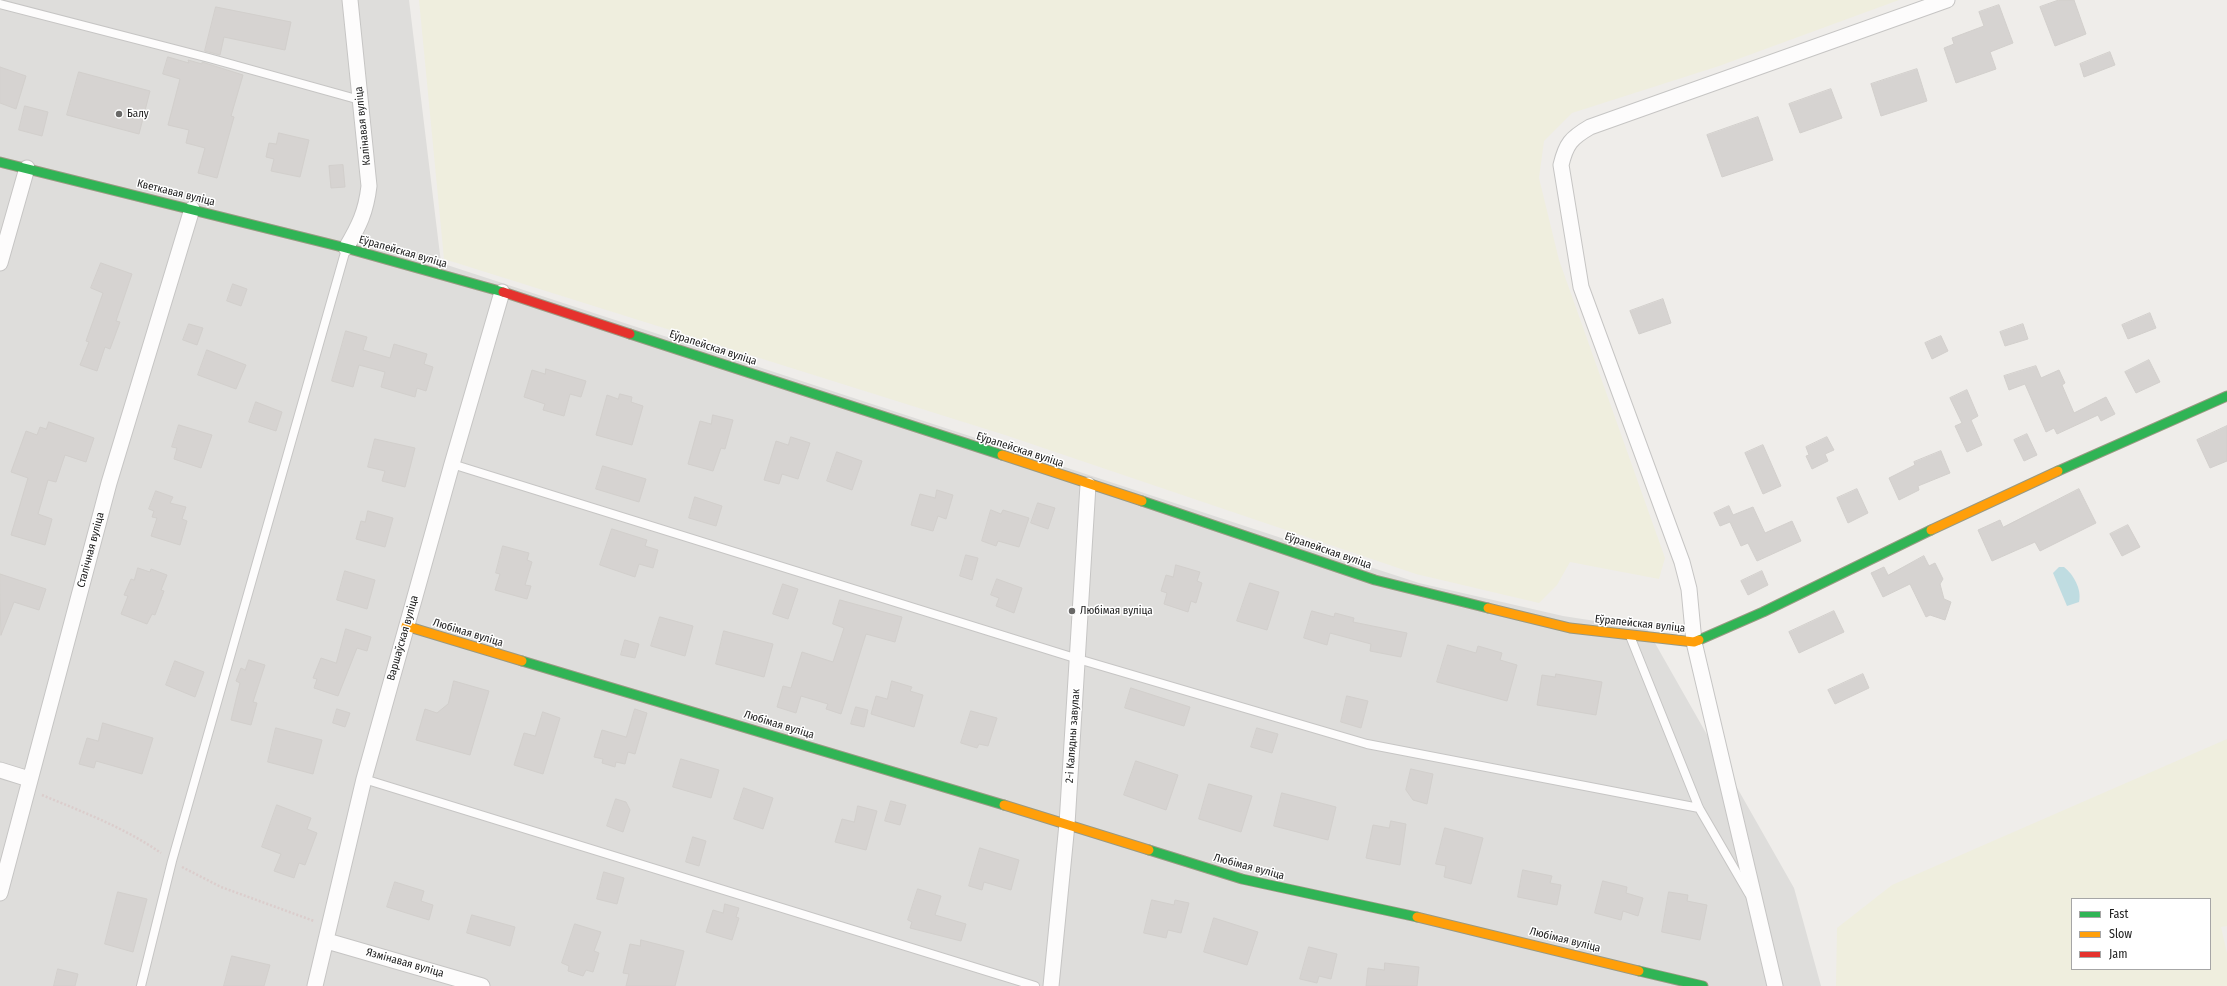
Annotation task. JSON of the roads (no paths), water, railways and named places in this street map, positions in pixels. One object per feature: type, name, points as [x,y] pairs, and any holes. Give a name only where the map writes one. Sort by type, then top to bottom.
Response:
[{"type":"street","name":"Калінавая вуліца","points":[[346,248],[363,217],[367,205],[369,186],[350,0]]},
{"type":"street","points":[[1775,986],[1694,642],[1689,589],[1682,562],[1581,287],[1561,165],[1565,148],[1574,136],[1590,127],[1947,0]]},
{"type":"street","name":"Кветкавая вуліца","points":[[0,162],[346,248]]},
{"type":"street","points":[[0,263],[27,168]]},
{"type":"street","name":"Сталічная вуліца","points":[[0,893],[109,483],[192,209]]},
{"type":"street","name":"Еўрапейская вуліца","points":[[346,248],[502,292],[1088,485],[1237,532],[1375,580],[1570,628],[1694,642]]},
{"type":"street","name":"Варшаўская вуліца","points":[[315,986],[329,934],[364,779],[406,626],[428,555],[452,464],[502,292]]},
{"type":"street","points":[[1694,642],[1764,612],[2083,459],[2227,396]]},
{"type":"street","name":"2-і Калядны завулак","points":[[1051,986],[1067,824],[1088,485]]},
{"type":"street","name":"Любімая вуліца","points":[[406,626],[1067,824],[1242,879],[1409,915],[1703,986]]},
{"type":"street","points":[[0,770],[28,785]]},
{"type":"street","name":"Язмінавая вуліца","points":[[329,934],[482,986]]},
{"type":"lane","points":[[0,4],[209,58],[360,100]]},
{"type":"lane","points":[[141,986],[172,861],[346,248]]},
{"type":"lane","points":[[452,464],[1078,658],[1368,744],[1699,808]]},
{"type":"lane","points":[[1630,635],[1699,808],[1756,906]]},
{"type":"lane","points":[[364,779],[1035,986]]},
{"type":"water","points":[[2059,567],[2064,567],[2076,582],[2080,597],[2079,602],[2067,606],[2053,573]]},
{"type":"place","name":"Балу","points":[[119,114]]},
{"type":"place","name":"Любімая вуліца","points":[[1072,611]]}]
